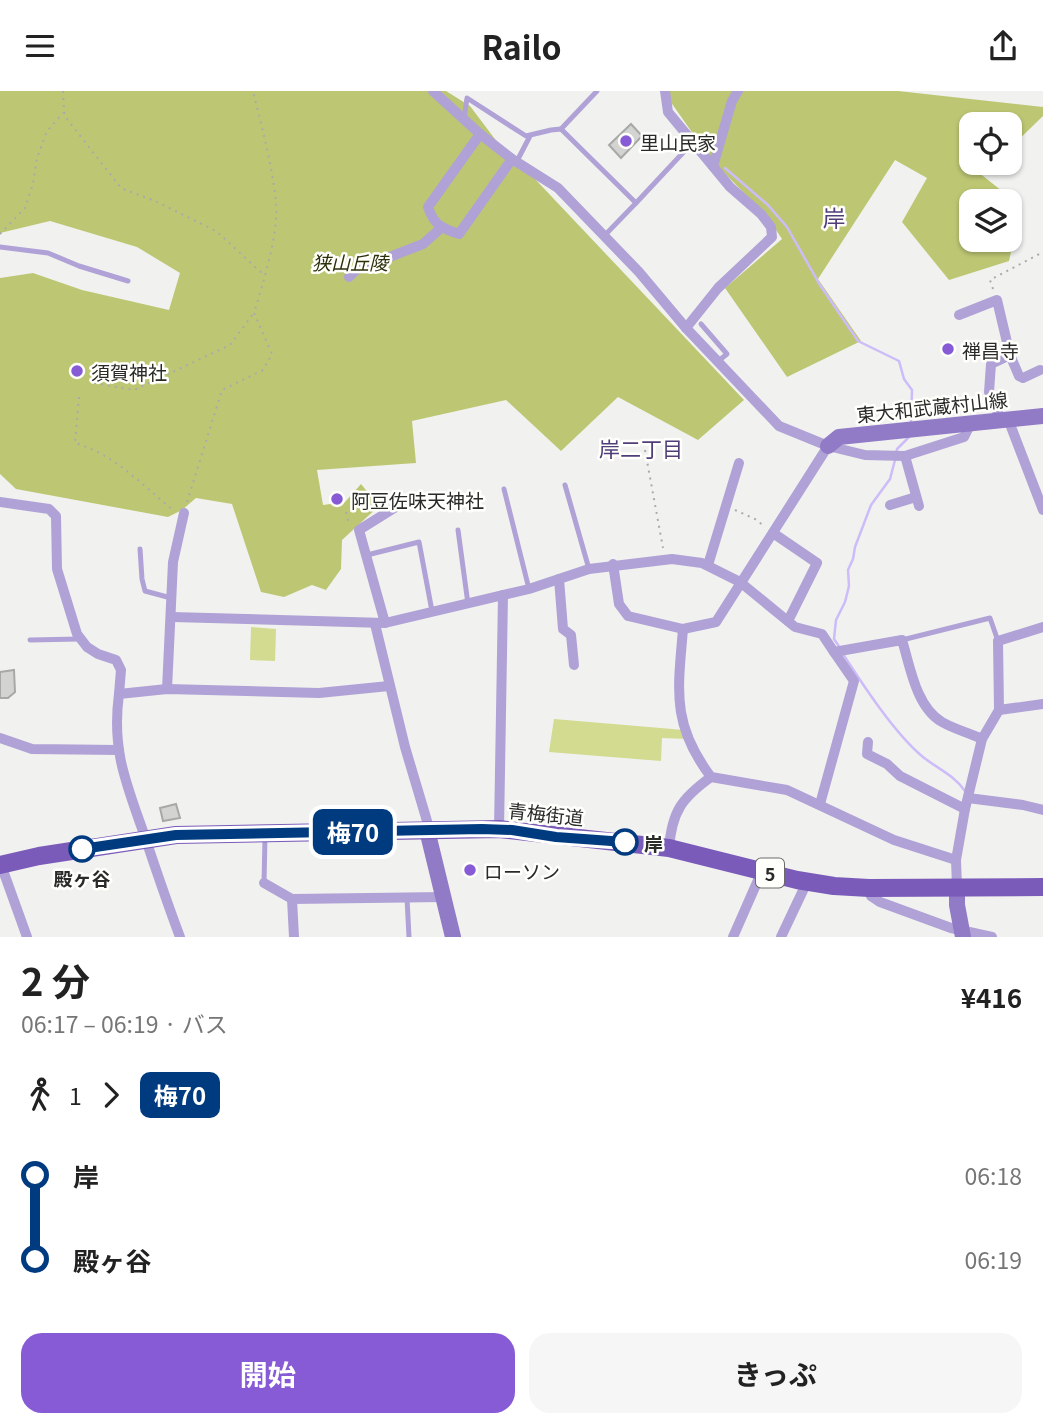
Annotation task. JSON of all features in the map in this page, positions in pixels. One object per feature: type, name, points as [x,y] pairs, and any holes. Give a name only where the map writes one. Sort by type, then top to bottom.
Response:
[{"type":"main road","name":"青梅街道","points":[[0,864],[176,835],[499,829],[668,848],[807,882],[869,888],[1043,887]]},
{"type":"street","points":[[433,91],[480,134],[558,188],[779,426],[828,446],[865,455],[899,456],[964,437],[971,423]]},
{"type":"street","points":[[665,91],[668,112],[730,187],[771,227],[772,237],[718,288],[686,328]]},
{"type":"street","points":[[713,166],[732,101],[738,91]]},
{"type":"street","points":[[480,134],[428,207],[432,221],[440,228],[459,234],[514,160]]},
{"type":"street","points":[[349,277],[356,269],[423,244],[440,228]]},
{"type":"street","points":[[959,315],[997,300],[1010,355],[1019,376],[1023,378],[1040,370]]},
{"type":"street","points":[[1010,355],[991,364],[989,392],[1005,419],[1043,510]]},
{"type":"street","name":"東大和武蔵村山線","points":[[828,446],[839,437],[1043,416]]},
{"type":"street","points":[[613,564],[619,604],[628,616],[683,629],[716,622],[828,446]]},
{"type":"street","points":[[890,505],[918,502],[899,456]]},
{"type":"street","points":[[708,565],[739,463]]},
{"type":"street","points":[[407,500],[359,530],[367,555],[389,685],[427,821],[453,937]]},
{"type":"street","points":[[0,502],[49,509],[55,516],[57,569],[77,633],[87,647],[116,660],[121,670],[117,709],[120,764],[180,937]]},
{"type":"street","points":[[167,689],[173,562],[183,515]]},
{"type":"street","points":[[773,533],[817,563],[788,621]]},
{"type":"street","points":[[172,617],[380,624],[529,589],[613,564],[665,559],[708,565],[740,582],[795,627],[822,634],[840,651],[854,681],[820,804]]},
{"type":"street","points":[[559,579],[563,629],[571,635],[574,665]]},
{"type":"street","points":[[499,829],[502,595]]},
{"type":"street","points":[[956,933],[956,860],[966,804],[982,739],[999,710],[998,641],[1043,627]]},
{"type":"street","points":[[683,629],[678,703],[690,743],[711,777]]},
{"type":"street","points":[[840,651],[902,640],[917,689],[930,711],[940,722],[982,739]]},
{"type":"street","points":[[119,694],[167,689],[319,693],[389,685]]},
{"type":"street","points":[[999,710],[1043,704]]},
{"type":"street","points":[[0,738],[32,748],[119,750]]},
{"type":"street","points":[[868,742],[867,754],[887,764],[900,776],[966,804],[1023,805],[1043,810]]},
{"type":"street","points":[[668,848],[678,807],[685,796],[711,777],[787,790],[894,840],[956,860]]},
{"type":"street","points":[[0,864],[27,937]]},
{"type":"street","points":[[733,937],[762,871]]},
{"type":"street","points":[[781,937],[807,882]]},
{"type":"street","points":[[264,883],[292,899],[444,897]]},
{"type":"street","points":[[869,888],[873,899],[956,933],[992,937]]},
{"type":"street","points":[[292,899],[294,937]]},
{"type":"lane","points":[[464,119],[467,98],[526,136],[561,129],[597,91]]},
{"type":"lane","points":[[561,129],[636,203]]},
{"type":"lane","points":[[514,160],[530,135]]},
{"type":"lane","points":[[604,236],[693,142]]},
{"type":"lane","points":[[0,247],[48,253],[128,281]]},
{"type":"lane","points":[[701,324],[727,353],[717,362]]},
{"type":"lane","points":[[565,485],[589,569]]},
{"type":"lane","points":[[504,489],[529,589]]},
{"type":"lane","points":[[458,530],[468,604]]},
{"type":"lane","points":[[367,555],[419,542],[432,611]]},
{"type":"lane","points":[[140,549],[145,591],[171,599]]},
{"type":"lane","points":[[902,640],[990,618],[998,641]]},
{"type":"lane","points":[[30,640],[81,639]]},
{"type":"lane","points":[[264,883],[265,833]]},
{"type":"lane","points":[[407,897],[409,937]]},
{"type":"path","points":[[63,91],[64,113],[121,188],[155,201],[216,231],[265,275]]},
{"type":"path","points":[[94,383],[134,390],[230,345],[254,313],[275,225],[276,203],[268,151],[253,91]]},
{"type":"path","points":[[0,234],[25,208],[33,184],[37,158],[47,131],[64,113]]},
{"type":"path","points":[[990,281],[1043,252]]},
{"type":"path","points":[[79,397],[75,443],[86,446],[122,466],[183,515],[222,390],[262,370],[272,354],[254,313]]},
{"type":"path","points":[[645,450],[665,559]]},
{"type":"path","points":[[725,505],[755,519],[773,533]]},
{"type":"green space","name":"狭山丘陵","points":[[0,91],[446,91],[470,106],[504,151],[535,179],[744,400],[698,440],[618,397],[561,451],[506,400],[412,421],[416,463],[317,470],[323,505],[345,502],[361,484],[379,506],[342,540],[341,569],[326,590],[312,585],[284,597],[261,592],[232,504],[196,498],[168,517],[16,489],[0,474],[0,278],[33,273],[82,290],[169,310],[180,273],[137,247],[50,221],[0,233]]},
{"type":"green space","points":[[670,91],[898,91],[1043,107],[1043,116],[1022,136],[1022,112],[959,112],[959,175],[982,175],[1000,189],[959,189],[959,252],[1011,252],[1009,261],[949,280],[902,222],[927,178],[895,160],[818,279],[861,341],[787,377],[725,288],[782,239],[768,218],[710,158],[670,101]]},
{"type":"green space","points":[[251,627],[276,629],[275,661],[250,660]]},
{"type":"green space","points":[[554,719],[684,730],[688,739],[662,738],[661,761],[549,752]]},
{"type":"building","name":"里山民家","points":[[631,124],[642,136],[621,158],[609,145]]},
{"type":"building","points":[[14,670],[15,692],[8,698],[0,698],[0,672]]},
{"type":"building","points":[[176,804],[180,818],[163,821],[160,808]]},
{"type":"waterway","points":[[725,168],[768,205],[787,227],[820,285],[858,341],[899,361],[904,379],[912,390],[911,421]]},
{"type":"waterway","points":[[896,454],[897,449],[909,437]]},
{"type":"waterway","points":[[840,648],[834,639],[836,620],[849,586],[848,570],[871,505],[890,479],[895,460]]},
{"type":"waterway","points":[[843,654],[902,736],[965,791]]},
{"type":"bus line","name":"梅70","points":[[82,849],[176,835],[482,829],[625,842]]},
{"type":"place","name":"里山民家","points":[[626,141]]},
{"type":"place","name":"禅昌寺","points":[[948,349]]},
{"type":"place","name":"須賀神社","points":[[77,371]]},
{"type":"place","name":"阿豆佐味天神社","points":[[337,499]]},
{"type":"place","name":"岸","points":[[625,842]]},
{"type":"place","name":"殿ヶ谷","points":[[82,849]]},
{"type":"place","name":"ローソン","points":[[470,870]]},
{"type":"district","name":"岸","points":[[834,217]]},
{"type":"district","name":"岸二丁目","points":[[641,448]]}]
